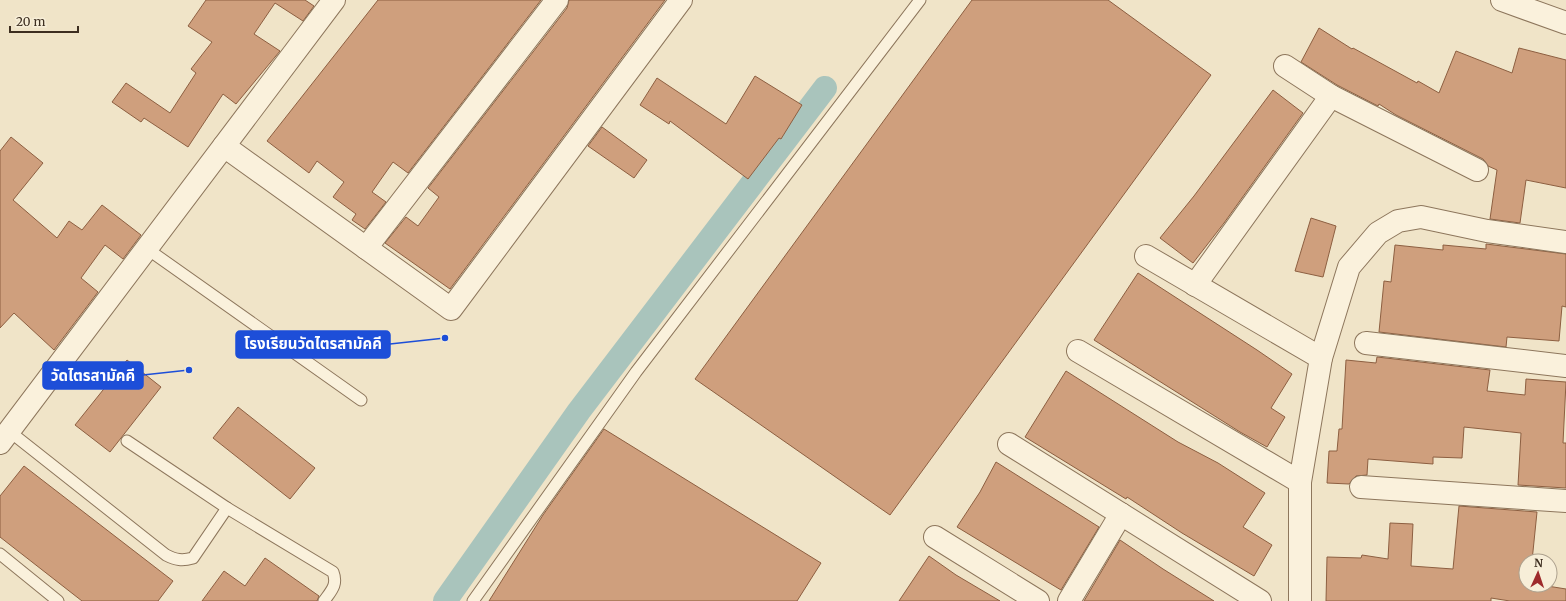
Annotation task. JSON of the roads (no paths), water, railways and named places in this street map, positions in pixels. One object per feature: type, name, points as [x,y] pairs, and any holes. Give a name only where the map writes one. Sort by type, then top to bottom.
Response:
[{"type":"street","points":[[4,437],[334,0]]},
{"type":"street","points":[[366,248],[557,0]]},
{"type":"street","points":[[224,146],[451,309],[681,0]]},
{"type":"street","points":[[1502,0],[1566,23]]},
{"type":"street","points":[[1286,66],[1331,96],[1477,170]]},
{"type":"street","points":[[1195,285],[1331,96]]},
{"type":"street","points":[[1300,601],[1300,482],[1321,358],[1349,267],[1378,233],[1398,221],[1421,217],[1487,231],[1566,242]]},
{"type":"street","points":[[1146,256],[1321,358]]},
{"type":"street","points":[[1366,343],[1566,366]]},
{"type":"street","points":[[1078,351],[1300,482]]},
{"type":"street","points":[[1009,444],[1260,601]]},
{"type":"street","points":[[1361,487],[1566,501]]},
{"type":"street","points":[[1069,601],[1121,514]]},
{"type":"street","points":[[935,537],[1038,601]]},
{"type":"lane","points":[[473,601],[636,372],[920,0]]},
{"type":"lane","points":[[146,248],[361,400]]},
{"type":"lane","points":[[4,437],[166,555],[174,559],[184,560],[193,558],[228,508]]},
{"type":"lane","points":[[127,441],[228,508],[333,572],[336,579],[334,587],[324,601]]},
{"type":"lane","points":[[0,554],[58,601]]},
{"type":"waterway","points":[[445,601],[579,411],[825,88]]},
{"type":"place","name":"โรงเรียนวัดไตรสามัคคี","points":[[445,338]]},
{"type":"place","name":"วัดไตรสามัคคี","points":[[189,370]]}]
